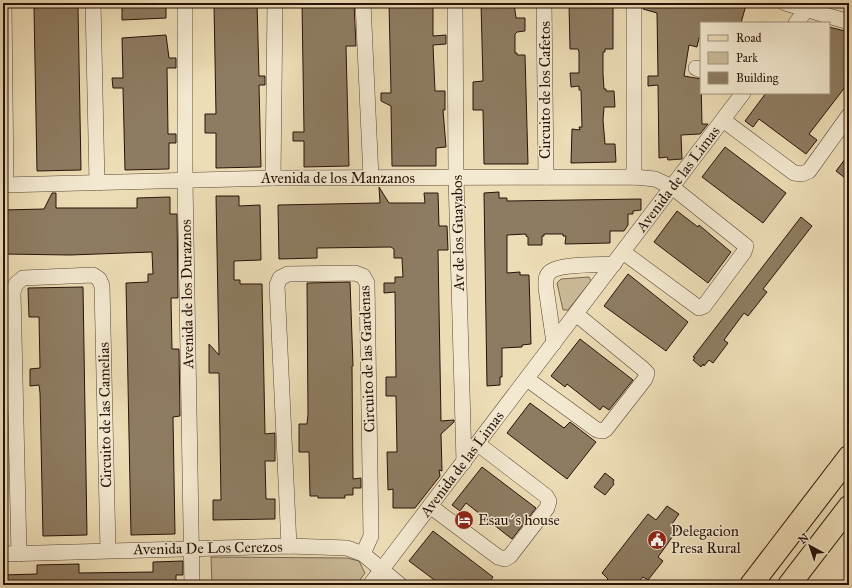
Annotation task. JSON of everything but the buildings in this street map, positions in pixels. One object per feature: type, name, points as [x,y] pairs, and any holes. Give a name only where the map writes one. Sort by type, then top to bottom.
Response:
[{"type":"main road","points":[[751,585],[849,457]]},
{"type":"main road","points":[[789,585],[849,507]]},
{"type":"street","points":[[4,3],[4,185]]},
{"type":"street","points":[[94,3],[97,182]]},
{"type":"street","name":"Avenida de los Duraznos","points":[[185,3],[185,180],[192,585]]},
{"type":"street","points":[[273,178],[276,3]]},
{"type":"street","points":[[363,3],[371,178]]},
{"type":"street","name":"Av de los Guayabos","points":[[455,3],[456,177],[464,462]]},
{"type":"street","name":"Circuito de los Cafetos","points":[[544,3],[546,177]]},
{"type":"street","points":[[634,3],[634,177]]},
{"type":"street","points":[[785,3],[849,22]]},
{"type":"street","points":[[797,22],[807,9]]},
{"type":"street","name":"Avenida de las Limas","points":[[370,585],[742,94]]},
{"type":"street","points":[[723,120],[794,173],[802,174],[809,171],[849,115]]},
{"type":"street","name":"Avenida de los Manzanos","points":[[4,185],[273,178],[634,177],[655,179],[672,187],[746,246],[744,252],[704,306],[699,308],[623,252]]},
{"type":"street","points":[[554,343],[546,288],[546,280],[549,273],[555,268],[614,264]]},
{"type":"street","name":"Circuito de las Gardenas","points":[[288,546],[277,285],[280,278],[288,274],[355,273],[363,276],[366,283],[371,536],[363,554]]},
{"type":"street","name":"Circuito de las Camelias","points":[[19,554],[13,292],[16,284],[23,278],[93,275],[99,280],[102,286],[108,550]]},
{"type":"street","points":[[527,379],[597,430],[603,431],[645,379],[647,373],[642,368],[576,314]]},
{"type":"street","points":[[430,506],[498,557],[506,559],[510,556],[547,508],[549,501],[546,496],[478,444]]},
{"type":"street","name":"Avenida De Los Cerezos","points":[[3,554],[288,546],[347,548],[363,554],[400,585]]},
{"type":"green space","points":[[589,277],[591,281],[568,310],[563,310],[557,283],[561,279]]},
{"type":"green space","points":[[211,557],[347,558],[359,561],[365,573],[356,585],[212,585]]},
{"type":"place","name":"Esau´s house","points":[[464,520]]},
{"type":"place","name":"Delegacion Presa Rural","points":[[657,540]]}]
